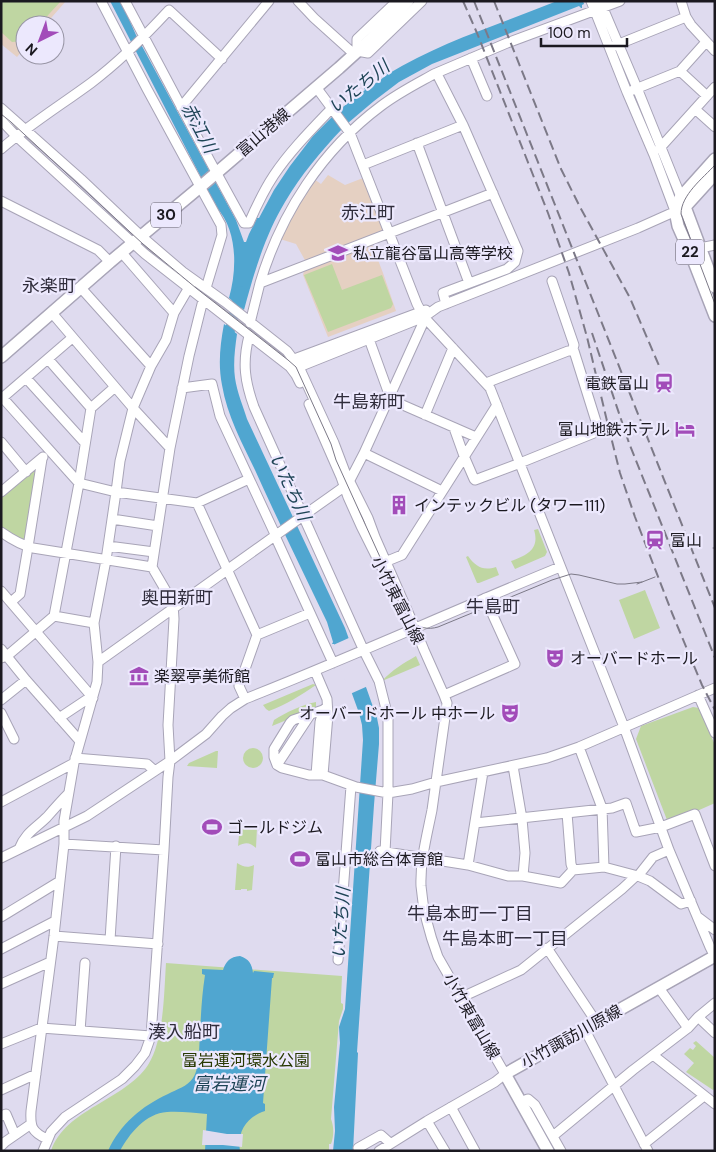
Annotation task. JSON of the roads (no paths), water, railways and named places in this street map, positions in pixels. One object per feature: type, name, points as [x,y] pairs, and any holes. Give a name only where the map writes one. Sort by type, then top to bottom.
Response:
[{"type":"main road","name":"富山港線","points":[[1,357],[316,87],[356,52],[408,1]]},
{"type":"main road","points":[[681,205],[715,159]]},
{"type":"main road","points":[[681,205],[715,174]]},
{"type":"main road","name":"22","points":[[681,205],[715,287]]},
{"type":"main road","name":"22","points":[[681,205],[678,226],[715,316]]},
{"type":"main road","name":"小竹諏訪川原線","points":[[548,1151],[505,1074],[714,957]]},
{"type":"street","points":[[101,1],[130,50],[147,89],[221,225],[222,234],[206,288]]},
{"type":"street","points":[[125,1],[215,174],[244,223],[249,223],[256,205],[274,175],[314,127],[333,109]]},
{"type":"street","points":[[181,106],[269,1]]},
{"type":"street","points":[[298,1],[314,18],[356,52],[368,53],[422,1]]},
{"type":"street","points":[[356,52],[357,39],[397,1]]},
{"type":"street","points":[[248,321],[267,260],[280,230],[310,178],[348,130],[405,90],[434,74],[596,5],[620,1]]},
{"type":"street","points":[[682,1],[686,17],[691,25],[715,51]]},
{"type":"street","points":[[596,5],[619,44],[661,146],[681,205]]},
{"type":"street","points":[[596,5],[609,48],[626,92],[654,155],[681,205]]},
{"type":"street","points":[[1,149],[25,129],[91,83],[143,38],[169,10],[222,59]]},
{"type":"street","points":[[609,48],[686,17]]},
{"type":"street","points":[[626,92],[680,71],[706,42]]},
{"type":"street","points":[[471,58],[487,96]]},
{"type":"street","points":[[680,71],[707,96]]},
{"type":"street","points":[[434,74],[436,74],[463,125],[518,251],[515,262],[506,269],[443,292],[442,306]]},
{"type":"street","points":[[316,87],[348,130],[416,304],[422,314],[490,388],[624,727],[669,850],[714,957]]},
{"type":"street","points":[[654,155],[694,108],[715,87]]},
{"type":"street","points":[[1,108],[25,129],[137,240]]},
{"type":"street","points":[[694,108],[715,126]]},
{"type":"street","points":[[1,120],[16,136],[137,240]]},
{"type":"street","points":[[363,165],[463,125]]},
{"type":"street","points":[[417,144],[469,283]]},
{"type":"street","points":[[260,283],[493,193]]},
{"type":"street","points":[[1,201],[98,250],[110,262]]},
{"type":"street","points":[[294,365],[613,239],[681,205]]},
{"type":"street","name":"小竹東富山線","points":[[137,240],[225,302],[287,351],[294,365],[296,375],[347,483],[348,497],[360,526],[383,563],[444,695],[447,703],[421,884],[424,912],[438,957],[505,1074]]},
{"type":"street","name":"小竹東富山線","points":[[137,240],[203,300],[246,334],[294,365]]},
{"type":"street","points":[[700,248],[715,245]]},
{"type":"street","points":[[122,253],[174,313]]},
{"type":"street","points":[[48,1140],[36,1132],[30,1124],[31,1111],[54,936],[64,844],[64,827],[74,760],[97,682],[98,662],[94,622],[106,560],[120,461],[133,408],[151,366],[166,340],[174,313],[194,280]]},
{"type":"street","points":[[552,281],[574,345],[572,351]]},
{"type":"street","points":[[81,288],[151,366]]},
{"type":"street","points":[[43,1151],[51,1132],[65,1117],[122,1079],[135,1066],[145,1054],[151,1036],[170,761],[168,725],[174,619],[173,603],[152,567],[170,448],[203,300]]},
{"type":"street","points":[[52,313],[133,408],[170,448]]},
{"type":"street","points":[[294,365],[369,339],[422,314]]},
{"type":"street","points":[[98,662],[347,483],[364,453],[423,323],[422,314]]},
{"type":"street","points":[[246,334],[244,356],[245,375],[249,393],[301,517],[362,651],[380,681],[388,717],[382,852],[468,865],[508,876],[523,876],[561,883],[573,870],[604,867],[650,881],[682,904],[690,902]]},
{"type":"street","points":[[72,338],[2,398],[79,483],[116,492],[197,503],[249,479]]},
{"type":"street","points":[[369,339],[389,398],[476,437]]},
{"type":"street","points":[[425,415],[454,348]]},
{"type":"street","points":[[486,383],[572,351]]},
{"type":"street","points":[[454,428],[475,480],[600,431],[574,351],[572,351]]},
{"type":"street","points":[[48,359],[91,408]]},
{"type":"street","points":[[26,378],[86,443]]},
{"type":"street","points":[[182,388],[212,384],[220,416],[274,532],[277,534],[310,613],[334,663]]},
{"type":"street","points":[[80,740],[3,654],[54,616],[91,408],[115,387]]},
{"type":"street","points":[[383,563],[402,555],[497,405]]},
{"type":"street","points":[[1,442],[26,472]]},
{"type":"street","points":[[2,489],[51,452]]},
{"type":"street","points":[[364,453],[442,491]]},
{"type":"street","points":[[11,602],[20,594],[42,459]]},
{"type":"street","points":[[197,503],[257,635],[239,686],[245,699]]},
{"type":"street","points":[[112,519],[158,526]]},
{"type":"street","points":[[1,532],[12,540],[28,547],[152,567]]},
{"type":"street","points":[[108,546],[154,552]]},
{"type":"street","points":[[1,858],[88,816],[170,761],[206,734],[226,712],[245,699],[560,567]]},
{"type":"street","points":[[1,591],[93,698]]},
{"type":"street","points":[[444,695],[515,664],[485,598]]},
{"type":"street","points":[[257,635],[310,613]]},
{"type":"street","points":[[54,616],[94,622]]},
{"type":"street","points":[[315,671],[327,699],[325,709],[328,715],[320,775]]},
{"type":"street","points":[[1,700],[26,680]]},
{"type":"street","points":[[325,709],[293,720],[290,723],[274,749],[277,765],[309,775],[320,775],[353,787],[384,792],[412,789],[547,758],[578,747],[715,688]]},
{"type":"street","points":[[698,695],[715,733]]},
{"type":"street","points":[[59,718],[86,700],[93,698]]},
{"type":"street","points":[[1,713],[14,738]]},
{"type":"street","points":[[578,747],[602,808],[604,867]]},
{"type":"street","points":[[1,802],[74,760],[148,764],[155,771]]},
{"type":"street","points":[[513,766],[522,819],[525,853],[523,876]]},
{"type":"street","points":[[468,865],[483,772]]},
{"type":"street","points":[[338,960],[353,787]]},
{"type":"street","points":[[19,849],[26,835],[48,816],[69,793]]},
{"type":"street","points":[[475,823],[612,808],[626,803],[636,832],[661,827],[695,814],[715,866]]},
{"type":"street","points":[[567,813],[573,870]]},
{"type":"street","points":[[64,844],[164,850]]},
{"type":"street","points":[[110,940],[116,846]]},
{"type":"street","points":[[460,998],[520,970],[638,876],[653,857],[669,850]]},
{"type":"street","points":[[1,917],[60,881]]},
{"type":"street","points":[[697,917],[715,930]]},
{"type":"street","points":[[1,949],[55,921]]},
{"type":"street","points":[[54,936],[158,944]]},
{"type":"street","points":[[547,948],[597,1023]]},
{"type":"street","points":[[1,984],[50,962]]},
{"type":"street","points":[[80,1031],[85,963]]},
{"type":"street","points":[[659,988],[688,1028]]},
{"type":"street","points":[[553,1136],[688,1028],[715,1002]]},
{"type":"street","points":[[698,1017],[715,1033]]},
{"type":"street","points":[[1,1044],[41,1028],[151,1036]]},
{"type":"street","points":[[585,1030],[646,1147],[704,1096]]},
{"type":"street","points":[[654,1054],[715,1104]]},
{"type":"street","points":[[1,1090],[36,1074]]},
{"type":"street","points":[[378,1151],[505,1074]]},
{"type":"street","points":[[520,1102],[528,1099],[535,1105],[561,1151]]},
{"type":"street","points":[[451,1107],[475,1151]]},
{"type":"street","points":[[1,1116],[6,1114],[16,1135]]},
{"type":"street","points":[[427,1120],[444,1151]]},
{"type":"street","points":[[1,1146],[30,1124]]},
{"type":"street","points":[[358,1148],[381,1135],[390,1143]]},
{"type":"water","points":[[110,1],[121,1],[136,35],[236,220],[244,242],[246,242],[257,218],[259,218],[274,190],[313,136],[333,116],[342,129],[305,173],[291,192],[278,215],[261,255],[244,310],[229,298],[232,287],[234,251],[228,227]]},
{"type":"water","points":[[557,1],[583,1],[584,4],[582,8],[579,6],[432,64],[399,82],[348,123],[339,110],[365,90],[363,86],[367,89],[371,86],[369,82],[373,85],[387,75],[385,72],[388,74],[428,52]]},
{"type":"water","points":[[224,324],[237,334],[234,362],[235,378],[247,419],[345,628],[379,728],[357,1052],[353,1151],[333,1151],[335,1131],[334,1107],[340,1043],[339,1027],[345,1009],[363,740],[362,725],[334,644],[332,644],[327,622],[240,439],[227,407],[220,370]]},
{"type":"water","name":"富岩運河","points":[[240,956],[250,962],[253,973],[254,971],[274,973],[272,978],[263,1103],[265,1104],[265,1111],[253,1117],[244,1126],[239,1144],[240,1151],[205,1151],[207,1114],[167,1112],[159,1113],[145,1120],[133,1131],[120,1151],[108,1151],[125,1124],[141,1110],[191,1081],[197,1068],[199,1056],[205,975],[202,974],[202,969],[223,970],[229,960]]},
{"type":"waterway","name":"いたち川","points":[[228,343],[240,291]]},
{"type":"tram line","points":[[1,114],[143,244],[296,367],[398,601],[413,623],[423,628],[438,627],[571,574],[617,584],[642,582]]},
{"type":"tram line","points":[[715,165],[689,194],[682,207],[681,214],[715,304]]},
{"type":"tram line","points":[[637,584],[655,577]]},
{"type":"railway","points":[[463,1],[548,213],[569,273],[587,337],[620,473],[635,517],[672,613],[702,685],[715,710]]},
{"type":"railway","points":[[474,1],[715,608]]},
{"type":"railway","points":[[494,1],[561,169],[630,298],[660,368]]},
{"type":"railway","points":[[592,333],[629,443],[715,658]]},
{"type":"place","name":"私立龍谷富山高等学校","points":[[338,253]]},
{"type":"place","name":"電鉄富山","points":[[664,383]]},
{"type":"place","name":"富山地鉄ホテル","points":[[685,429]]},
{"type":"place","name":"インテックビル (タワー111)","points":[[399,505]]},
{"type":"place","name":"富山","points":[[655,540]]},
{"type":"place","name":"オーバードホール","points":[[555,658]]},
{"type":"place","name":"楽翠亭美術館","points":[[139,676]]},
{"type":"place","name":"オーバードホール 中ホール","points":[[510,713]]},
{"type":"place","name":"ゴールドジム","points":[[212,827]]},
{"type":"place","name":"富山市総合体育館","points":[[300,859]]},
{"type":"district","name":"赤江町","points":[[368,213]]},
{"type":"district","name":"永楽町","points":[[49,286]]},
{"type":"district","name":"牛島新町","points":[[369,402]]},
{"type":"district","name":"奥田新町","points":[[177,598]]},
{"type":"district","name":"牛島町","points":[[493,607]]},
{"type":"district","name":"牛島本町一丁目","points":[[470,914]]},
{"type":"district","name":"牛島本町一丁目","points":[[505,939]]},
{"type":"district","name":"湊入船町","points":[[184,1032]]},
{"type":"water label","name":"赤江川","points":[[199,128]]},
{"type":"park label","name":"富岩運河環水公園","points":[[246,1060]]}]
